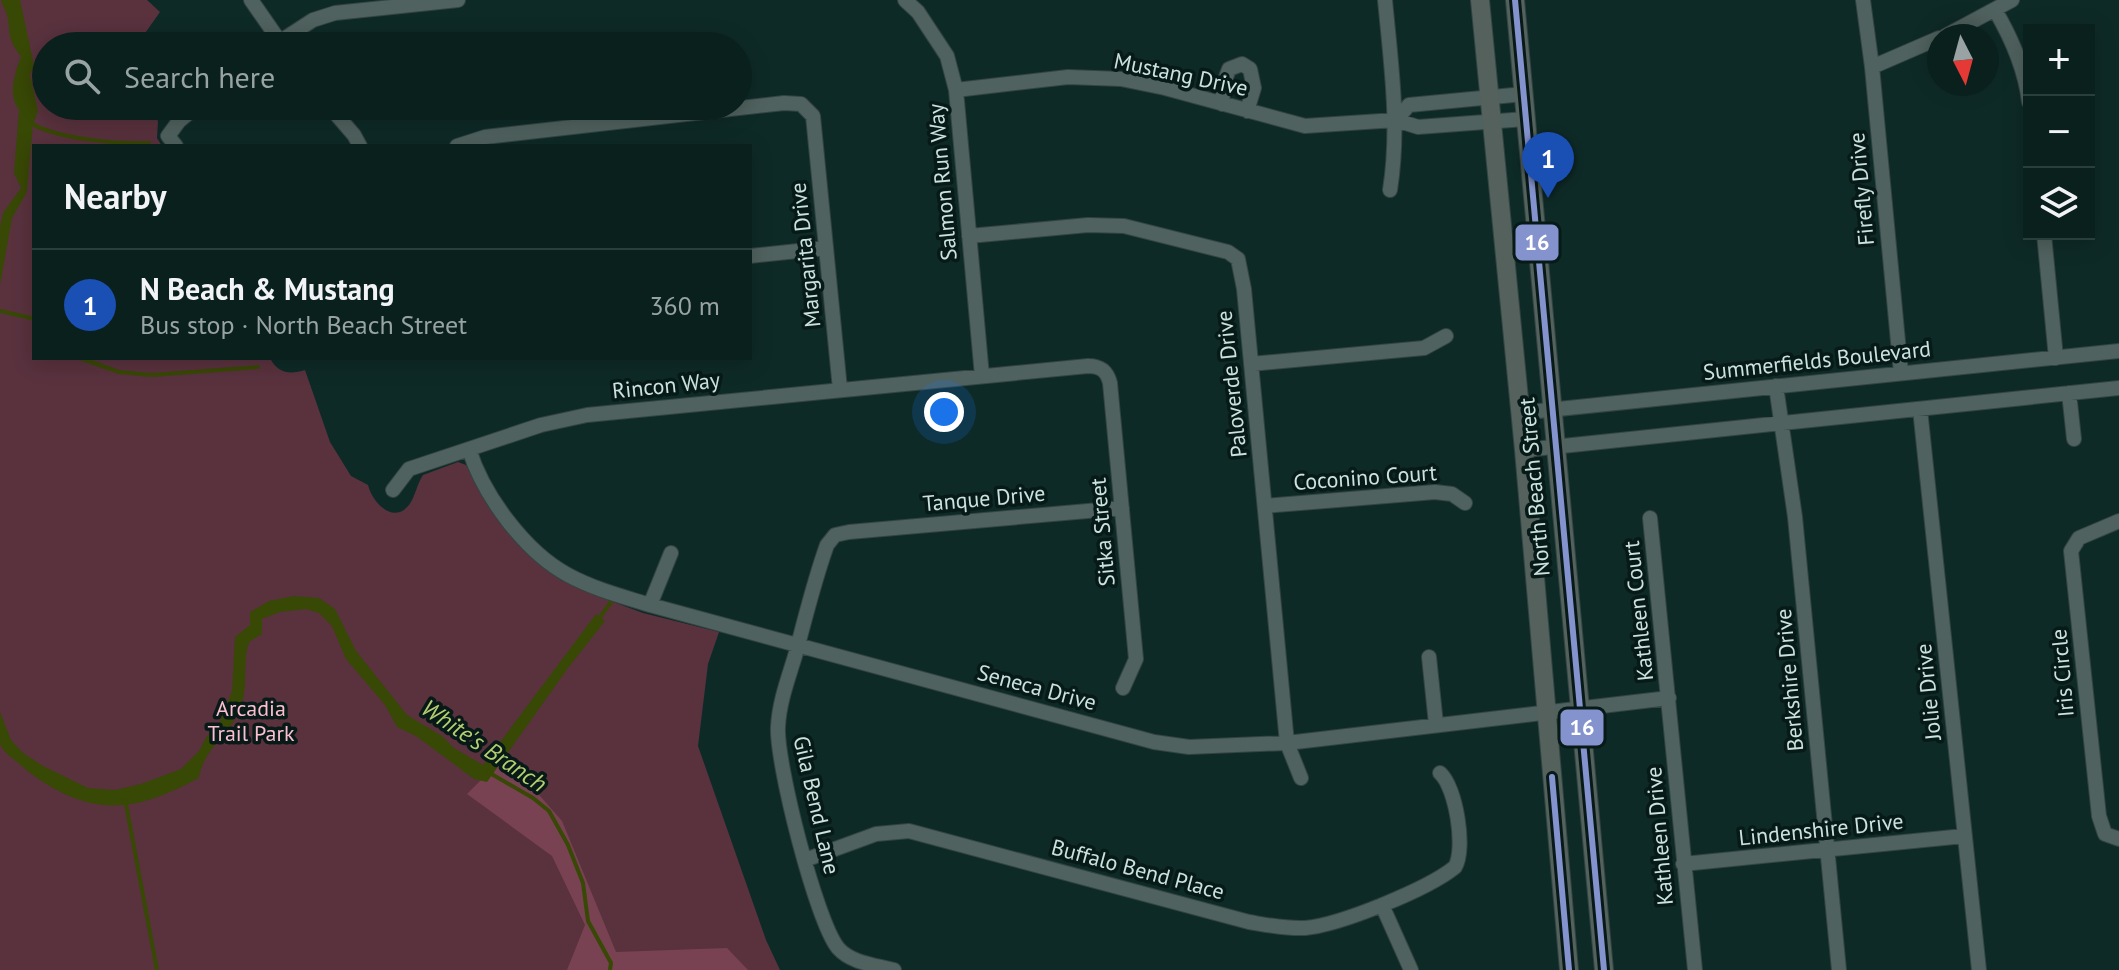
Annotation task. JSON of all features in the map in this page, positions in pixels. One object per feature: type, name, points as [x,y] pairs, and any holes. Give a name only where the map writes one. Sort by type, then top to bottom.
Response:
[{"type":"main road","name":"North Beach Street","points":[[1480,0],[1524,450],[1569,970]]},
{"type":"main road","name":"North Beach Street","points":[[1515,0],[1604,970]]},
{"type":"street","points":[[251,0],[271,32]]},
{"type":"street","points":[[296,32],[313,20],[335,13],[458,0]]},
{"type":"street","name":"Salmon Run Way","points":[[905,0],[918,12],[947,56],[956,90],[982,376]]},
{"type":"street","points":[[1385,0],[1396,120],[1396,155],[1390,190]]},
{"type":"street","name":"Firefly Drive","points":[[1863,0],[1901,373]]},
{"type":"street","points":[[1968,24],[2012,0]]},
{"type":"street","points":[[1995,10],[2012,40],[2027,82],[2028,96]]},
{"type":"street","points":[[1872,67],[1927,43]]},
{"type":"street","points":[[1222,104],[1229,69],[1242,64],[1250,69],[1254,88],[1247,111]]},
{"type":"street","name":"Mustang Drive","points":[[956,90],[1068,77],[1121,79],[1305,126],[1396,120],[1418,127],[1526,119]]},
{"type":"street","name":"Mustang Drive","points":[[1396,120],[1409,105],[1524,94]]},
{"type":"street","name":"Margarita Drive","points":[[752,107],[801,104],[813,116],[840,389]]},
{"type":"street","points":[[174,144],[168,136],[180,120]]},
{"type":"street","points":[[340,120],[358,144]]},
{"type":"street","name":"Margarita Drive","points":[[463,144],[485,137],[634,120]]},
{"type":"street","name":"Paloverde Drive","points":[[969,236],[1088,225],[1124,226],[1228,252],[1240,263],[1287,743],[1301,778]]},
{"type":"street","points":[[2045,240],[2056,358]]},
{"type":"street","points":[[752,256],[826,248]]},
{"type":"street","points":[[1251,364],[1424,348],[1446,336]]},
{"type":"street","name":"Summerfields Boulevard","points":[[1520,413],[2119,351]]},
{"type":"street","name":"Rincon Way","points":[[393,490],[409,469],[541,425],[587,415],[1088,366],[1104,370]]},
{"type":"street","name":"Sitka Street","points":[[1104,370],[1110,383],[1136,659],[1123,688]]},
{"type":"street","name":"Berkshire Drive","points":[[1776,386],[1798,547],[1839,970]]},
{"type":"street","points":[[1524,450],[2119,388]]},
{"type":"street","points":[[2069,393],[2074,439]]},
{"type":"street","name":"Jolie Drive","points":[[1920,409],[1979,970]]},
{"type":"street","name":"Seneca Drive","points":[[469,449],[486,489],[510,522],[543,556],[586,584],[797,646],[1154,742],[1189,747],[1287,743],[1669,698]]},
{"type":"street","name":"Coconino Court","points":[[1265,506],[1435,492],[1452,494],[1465,503]]},
{"type":"street","name":"Tanque Drive","points":[[849,532],[1122,508]]},
{"type":"street","name":"Kathleen Court","points":[[1650,518],[1669,698]]},
{"type":"street","name":"Iris Circle","points":[[2119,521],[2079,538],[2071,551],[2099,816],[2105,834],[2119,839]]},
{"type":"street","name":"Gila Bend Lane","points":[[849,532],[835,535],[827,545],[778,722],[777,746],[805,860],[828,931],[840,950],[856,960],[894,970]]},
{"type":"street","points":[[650,605],[671,553]]},
{"type":"street","points":[[1429,657],[1436,724]]},
{"type":"street","name":"Kathleen Drive","points":[[1669,698],[1695,970]]},
{"type":"street","name":"Buffalo Bend Place","points":[[805,860],[876,834],[909,831],[1272,926],[1316,926],[1382,905],[1455,867],[1460,853],[1454,800],[1449,784],[1440,773]]},
{"type":"street","name":"Lindenshire Drive","points":[[1683,864],[1964,836]]},
{"type":"street","points":[[1382,905],[1411,970]]},
{"type":"green space","name":"Arcadia Trail Park","points":[[0,0],[147,0],[160,12],[146,32],[32,32],[32,120],[157,120],[157,138],[161,144],[32,144],[32,360],[271,360],[284,372],[305,370],[330,442],[351,476],[368,485],[384,509],[396,513],[403,511],[411,502],[423,475],[458,462],[466,465],[500,520],[565,579],[600,597],[643,613],[719,632],[708,664],[698,746],[766,940],[780,970],[0,970]]},
{"type":"shaded area","points":[[1,0],[20,0],[32,56],[30,75],[32,120],[35,120],[27,192],[12,218],[0,285],[0,227],[3,213],[21,188],[14,173],[19,110],[13,90],[21,56],[11,39]]},
{"type":"shaded area","points":[[294,596],[319,598],[335,609],[356,651],[407,715],[483,765],[596,614],[605,621],[487,782],[474,779],[416,736],[397,727],[385,705],[346,659],[332,626],[319,613],[306,609],[280,612],[262,619],[262,634],[249,642],[244,693],[236,718],[211,750],[199,778],[172,791],[143,802],[123,805],[79,800],[40,780],[1,746],[0,712],[11,740],[23,753],[88,788],[115,790],[181,769],[219,724],[232,691],[235,637],[250,625],[250,612],[269,601]]},
{"type":"shaded area","points":[[505,756],[562,821],[616,952],[727,948],[748,970],[567,970],[585,925],[552,856],[467,794]]},
{"type":"waterway","points":[[31,123],[71,137],[149,143]]},
{"type":"waterway","points":[[0,311],[31,318]]},
{"type":"waterway","points":[[86,360],[119,372],[152,375],[258,367]]},
{"type":"waterway","points":[[597,621],[612,601]]},
{"type":"waterway","name":"White's Branch","points":[[488,772],[549,811],[568,845],[583,883],[588,921],[611,963],[610,970]]},
{"type":"waterway","points":[[125,799],[157,970]]},
{"type":"transit line","name":"16","points":[[1515,0],[1604,970]]},
{"type":"transit line","name":"16","points":[[1552,777],[1569,970]]},
{"type":"place","name":"N Beach & Mustang","points":[[1548,198]]}]
